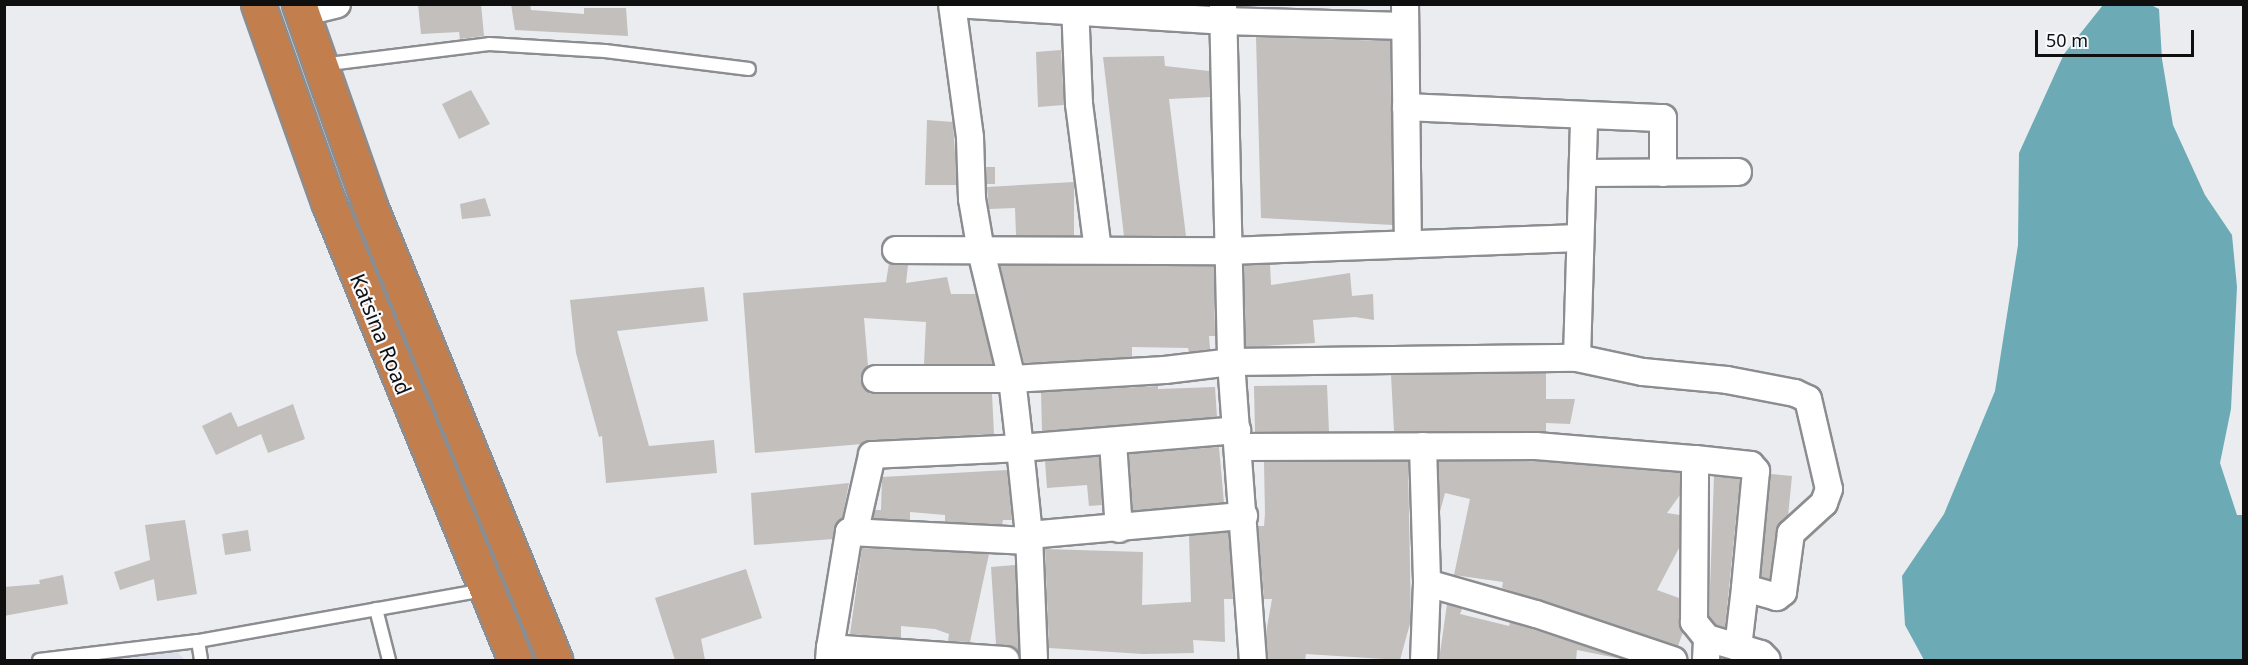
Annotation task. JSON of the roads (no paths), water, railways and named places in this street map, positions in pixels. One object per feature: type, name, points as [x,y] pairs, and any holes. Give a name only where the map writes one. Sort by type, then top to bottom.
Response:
[{"type":"highway","name":"Katsina Road","points":[[258,4],[329,204],[515,660]]},
{"type":"highway","name":"Katsina Road","points":[[300,9],[405,295],[477,463],[555,660]]},
{"type":"street","points":[[300,9],[337,4]]},
{"type":"street","points":[[1034,660],[1029,538],[1012,379],[981,251],[954,4],[1222,13],[1405,15],[1407,244]]},
{"type":"street","points":[[1074,8],[1079,104],[1098,250]]},
{"type":"street","points":[[1222,13],[1231,362],[1253,660]]},
{"type":"street","points":[[1406,107],[1665,119],[1663,173]]},
{"type":"street","points":[[1577,358],[1584,115]]},
{"type":"street","points":[[1583,173],[1738,172]]},
{"type":"street","points":[[896,250],[1227,251],[1579,238]]},
{"type":"street","points":[[876,379],[1012,379],[1165,370],[1231,362],[1577,358],[1643,372],[1774,387],[1808,399],[1829,489],[1824,503],[1791,533],[1783,592],[1777,597],[1745,588]]},
{"type":"street","points":[[849,532],[855,530],[872,455],[1113,442],[1238,438],[1423,446],[1536,447],[1751,465],[1756,471],[1738,648]]},
{"type":"street","points":[[1113,442],[1119,529]]},
{"type":"street","points":[[1423,446],[1427,583],[1424,660]]},
{"type":"street","points":[[1695,459],[1694,622],[1707,649],[1738,648],[1761,654],[1767,660]]},
{"type":"street","points":[[849,532],[1029,538],[1244,516]]},
{"type":"street","points":[[849,532],[829,654],[1006,660]]},
{"type":"street","points":[[1427,583],[1672,660]]},
{"type":"lane","points":[[320,65],[489,44],[605,51],[749,69]]},
{"type":"lane","points":[[39,660],[198,641],[486,590]]},
{"type":"lane","points":[[376,609],[389,660]]},
{"type":"lane","points":[[198,641],[201,660]]},
{"type":"water","points":[[2103,5],[2151,5],[2159,9],[2162,59],[2173,125],[2205,195],[2232,235],[2237,287],[2231,409],[2220,463],[2237,515],[2243,515],[2243,660],[1924,660],[1905,625],[1902,576],[1944,514],[1995,391],[2018,245],[2019,153],[2064,54]]}]
